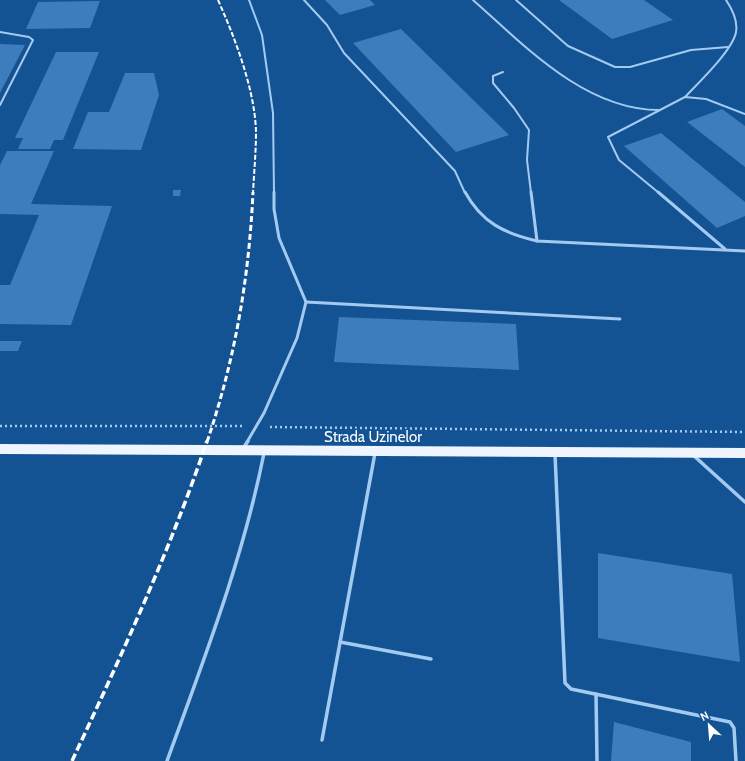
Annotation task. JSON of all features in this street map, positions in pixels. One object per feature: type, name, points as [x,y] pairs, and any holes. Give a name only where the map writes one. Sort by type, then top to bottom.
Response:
[{"type":"main road","name":"Strada Uzinelor","points":[[0,449],[691,454],[745,453]]},
{"type":"lane","points":[[242,451],[264,414],[298,338],[306,302],[279,238],[274,209],[273,113],[262,35],[250,0]]},
{"type":"lane","points":[[304,0],[327,25],[344,53],[455,171],[462,190],[473,208],[504,232],[537,241],[745,251]]},
{"type":"lane","points":[[473,0],[533,54],[580,85],[610,101],[633,108],[659,110]]},
{"type":"lane","points":[[516,0],[568,46],[615,67],[630,68],[690,50],[728,47]]},
{"type":"lane","points":[[725,250],[619,160],[608,137],[685,97],[728,47],[736,33],[735,20],[726,0]]},
{"type":"lane","points":[[0,32],[29,37],[33,40],[0,105]]},
{"type":"lane","points":[[503,72],[492,76],[493,83],[514,108],[529,130],[527,160],[537,241]]},
{"type":"lane","points":[[685,97],[706,99],[728,106],[745,114]]},
{"type":"lane","points":[[306,302],[620,319]]},
{"type":"lane","points":[[167,761],[245,540],[257,495],[264,451]]},
{"type":"lane","points":[[322,740],[375,452]]},
{"type":"lane","points":[[555,453],[565,683],[571,689],[730,722],[734,728],[736,761]]},
{"type":"lane","points":[[691,454],[745,502]]},
{"type":"lane","points":[[340,642],[431,660]]},
{"type":"lane","points":[[596,694],[597,761]]},
{"type":"path","points":[[0,426],[256,426],[745,432]]},
{"type":"building","points":[[325,0],[370,0],[375,5],[340,15]]},
{"type":"building","points":[[559,0],[644,0],[673,20],[612,39]]},
{"type":"building","points":[[100,1],[90,28],[26,29],[38,2]]},
{"type":"building","points":[[401,29],[509,135],[456,152],[353,43]]},
{"type":"building","points":[[0,44],[25,45],[0,93]]},
{"type":"building","points":[[56,52],[99,52],[63,140],[54,140],[50,149],[18,149],[23,138],[15,138]]},
{"type":"building","points":[[125,73],[154,73],[159,95],[141,150],[73,149],[88,112],[109,112]]},
{"type":"building","points":[[722,109],[745,126],[745,167],[687,122]]},
{"type":"building","points":[[661,133],[745,202],[745,216],[717,228],[624,146]]},
{"type":"building","points":[[7,151],[54,151],[31,204],[112,206],[71,325],[0,324],[0,285],[10,285],[39,215],[0,214],[0,165]]},
{"type":"building","points":[[173,190],[181,190],[180,196],[173,196]]},
{"type":"building","points":[[339,317],[516,324],[519,370],[334,362]]},
{"type":"building","points":[[0,341],[22,341],[18,351],[0,351]]},
{"type":"building","points":[[598,553],[732,574],[740,662],[598,638]]},
{"type":"building","points":[[614,722],[691,742],[691,761],[611,761]]},
{"type":"railway","points":[[218,0],[243,64],[252,99],[256,132],[253,193]]},
{"type":"railway","points":[[207,442],[217,411],[233,349],[239,318],[248,256],[253,192]]},
{"type":"railway","points":[[72,761],[161,563],[193,482],[207,441]]}]
